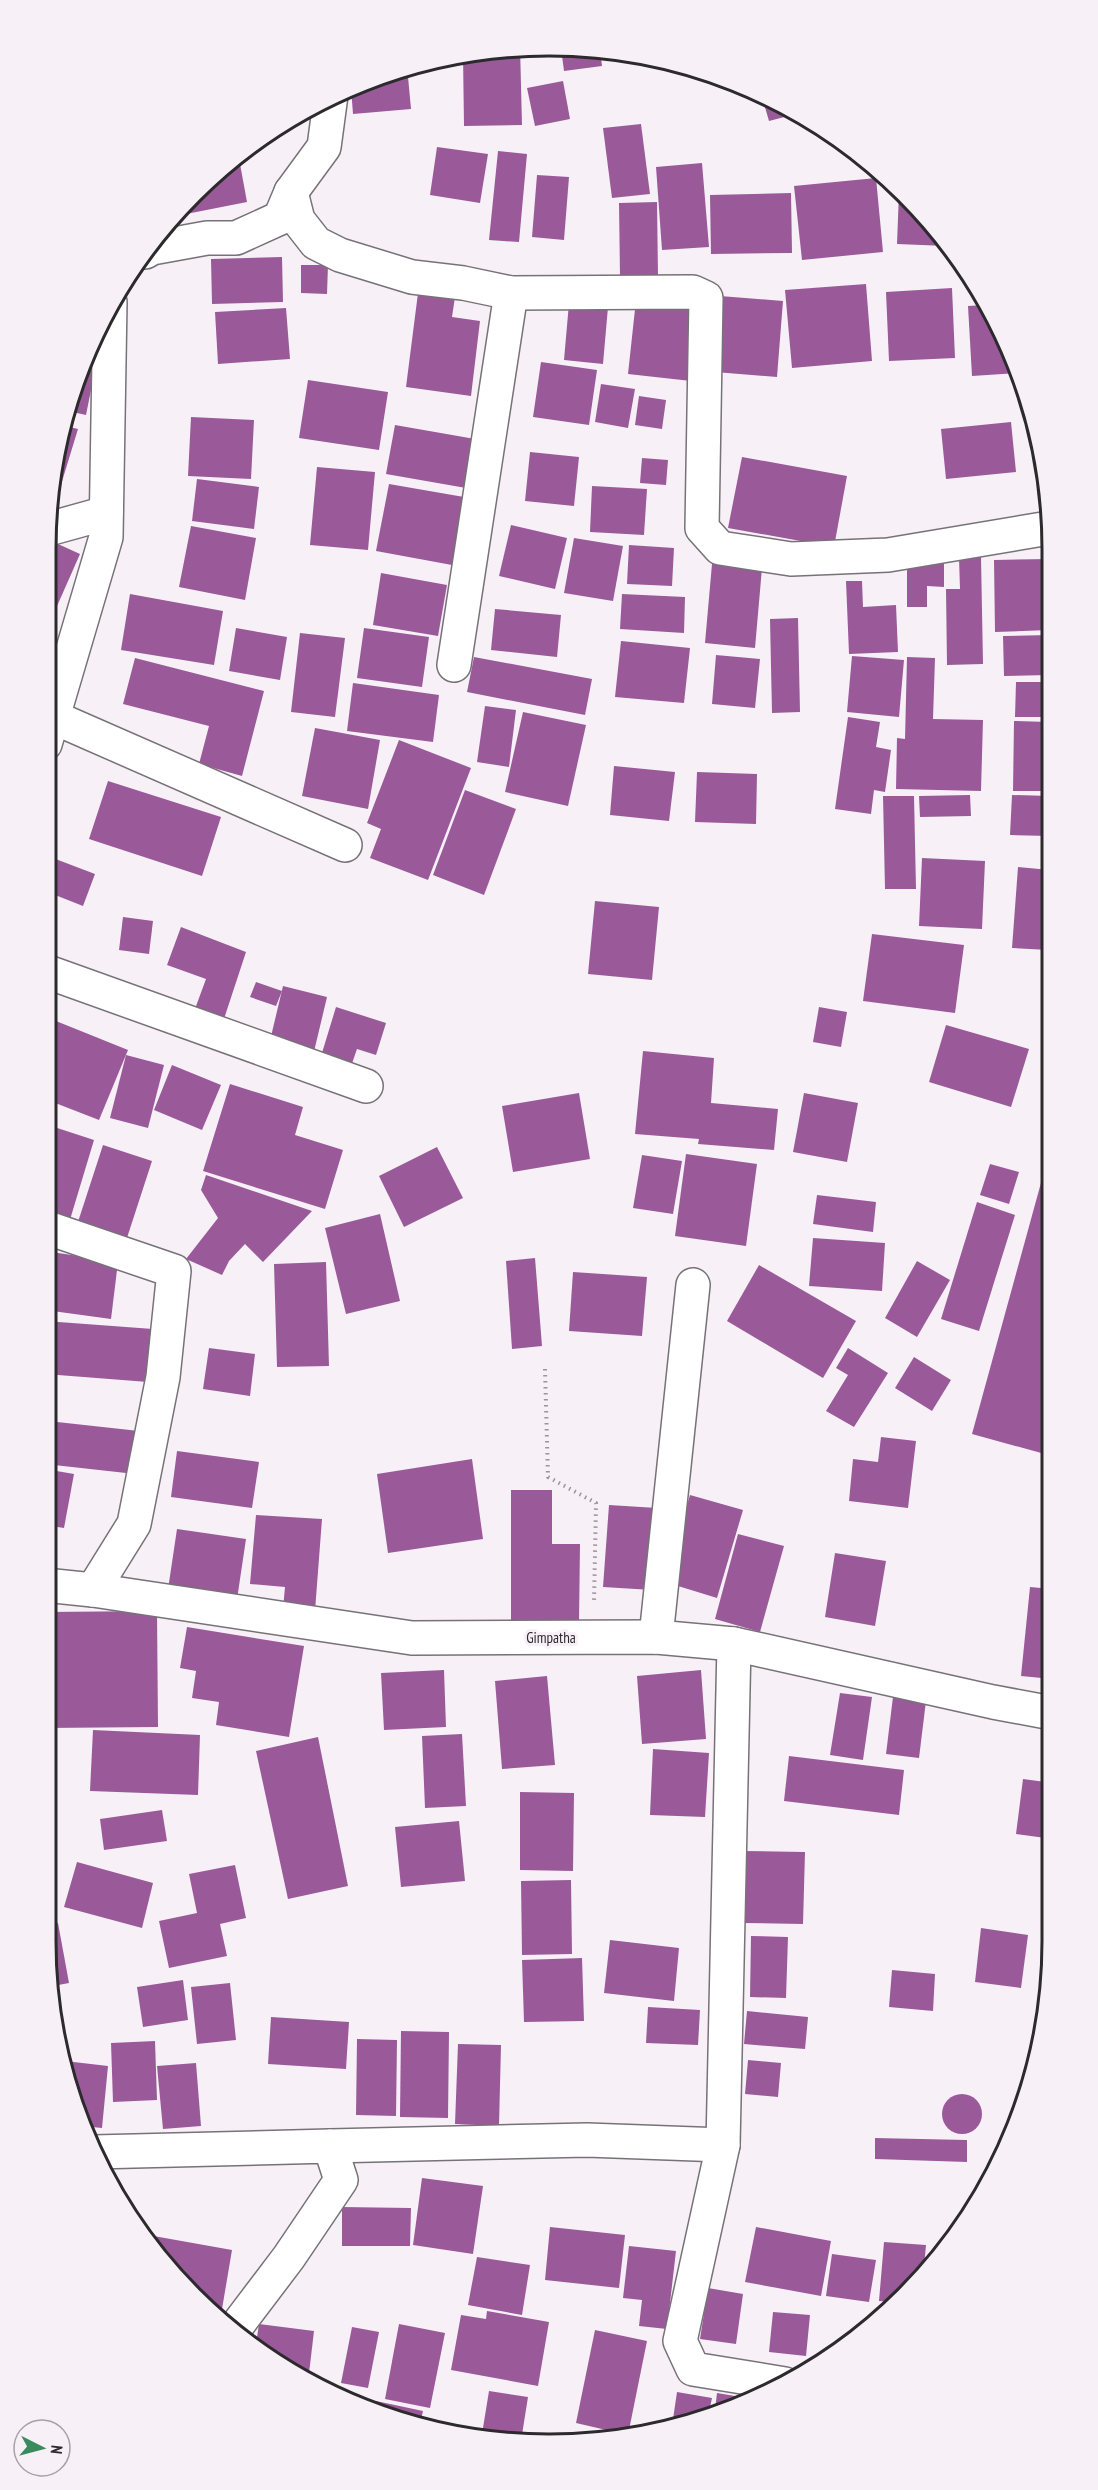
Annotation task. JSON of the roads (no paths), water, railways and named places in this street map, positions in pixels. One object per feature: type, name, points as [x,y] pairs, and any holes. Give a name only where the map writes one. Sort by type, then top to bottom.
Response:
[{"type":"street","points":[[159,247],[207,238],[236,238],[279,218],[291,192],[324,147],[329,107]]},
{"type":"street","points":[[291,192],[298,220],[316,243],[340,255],[412,277],[463,283],[511,293],[693,292],[706,298],[702,528],[720,548],[792,560],[888,555],[1041,529]]},
{"type":"street","points":[[454,665],[511,293]]},
{"type":"street","points":[[56,706],[106,537],[110,325]]},
{"type":"street","points":[[57,526],[106,513]]},
{"type":"street","points":[[56,733],[345,845]]},
{"type":"street","points":[[56,975],[366,1086]]},
{"type":"street","points":[[56,1231],[174,1271],[163,1377],[134,1524],[93,1590]]},
{"type":"street","points":[[656,1637],[693,1285]]},
{"type":"street","name":"Gimpatha","points":[[56,1586],[412,1638],[656,1637],[734,1644],[1042,1711]]},
{"type":"street","points":[[734,1644],[723,2145],[680,2341],[693,2369],[771,2382]]},
{"type":"street","points":[[103,2152],[587,2140],[723,2145]]},
{"type":"street","points":[[238,2324],[289,2258],[341,2180],[330,2146]]}]
